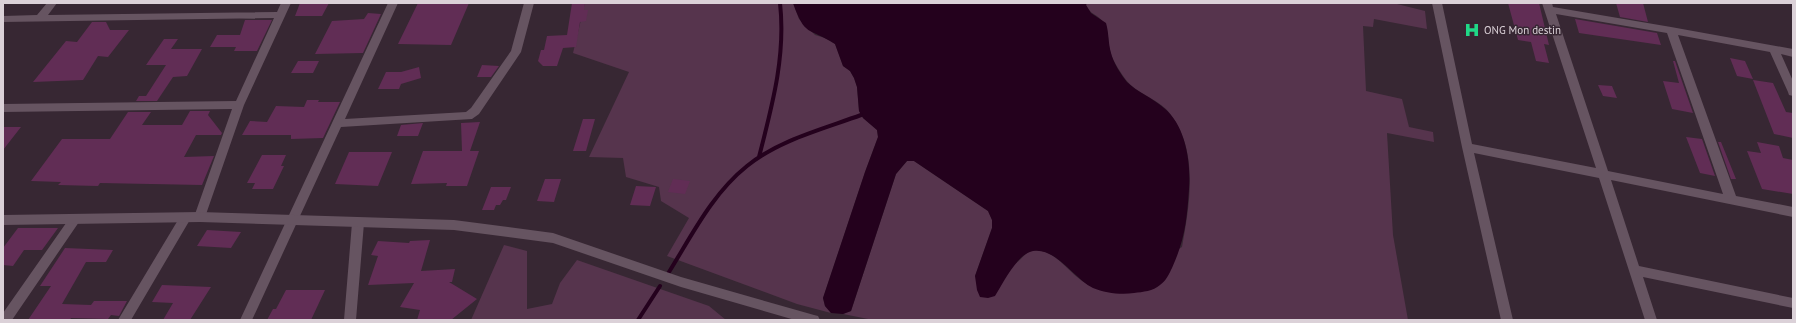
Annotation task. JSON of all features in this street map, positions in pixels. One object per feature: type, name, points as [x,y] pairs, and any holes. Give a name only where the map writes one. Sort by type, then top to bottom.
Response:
[{"type":"street","points":[[40,19],[52,3]]},
{"type":"street","points":[[200,217],[239,106],[286,3]]},
{"type":"street","points":[[246,320],[393,3]]},
{"type":"street","points":[[337,123],[468,116],[475,111],[516,52],[528,3]]},
{"type":"street","points":[[1437,3],[1467,147],[1507,320]]},
{"type":"street","points":[[1651,320],[1548,7],[1793,53]]},
{"type":"street","points":[[3,18],[40,19],[280,16]]},
{"type":"street","points":[[1671,30],[1731,199]]},
{"type":"street","points":[[1774,50],[1793,92]]},
{"type":"street","points":[[3,108],[239,106]]},
{"type":"street","points":[[1467,147],[1793,212]]},
{"type":"street","points":[[3,220],[200,217],[292,219],[358,223],[454,225],[528,234],[553,238],[681,282],[814,320]]},
{"type":"street","points":[[124,320],[185,218]]},
{"type":"street","points":[[5,320],[75,219]]},
{"type":"street","points":[[350,320],[358,223]]},
{"type":"street","points":[[1634,270],[1793,303]]},
{"type":"shaded area","points":[[585,3],[793,3],[799,19],[815,35],[825,38],[835,44],[843,66],[850,71],[854,78],[857,87],[859,111],[863,118],[877,130],[878,137],[823,298],[825,306],[831,313],[797,304],[667,256],[689,218],[661,201],[659,187],[626,177],[623,158],[589,157],[629,72],[573,53]]},
{"type":"shaded area","points":[[793,3],[1087,3],[1086,5],[1091,13],[1106,23],[1112,57],[1122,76],[1131,86],[1164,108],[1177,125],[1186,146],[1189,179],[1186,220],[1180,248],[1166,279],[1154,289],[1137,293],[1118,294],[1098,290],[1086,284],[1049,254],[1041,251],[1033,251],[1021,257],[1006,277],[995,296],[988,298],[980,297],[977,290],[975,276],[992,228],[992,220],[988,211],[914,161],[907,161],[896,174],[851,311],[843,314],[831,313],[825,306],[823,298],[878,137],[877,130],[863,118],[859,111],[857,87],[854,78],[850,71],[843,66],[835,44],[808,30],[797,14]]},
{"type":"shaded area","points":[[1087,3],[1393,3],[1425,11],[1427,29],[1374,19],[1373,27],[1363,26],[1366,91],[1402,99],[1409,127],[1433,132],[1434,142],[1387,133],[1393,235],[1408,320],[873,320],[843,314],[851,311],[896,174],[907,161],[914,161],[988,211],[992,220],[992,228],[975,276],[1009,266],[1016,263],[1028,252],[1038,250],[1050,254],[1056,258],[1084,282],[1108,292],[1182,247],[1188,212],[1190,175],[1184,140],[1177,124],[1166,109],[1130,85],[1124,77],[1111,54],[1108,33],[1105,26],[1101,19],[1090,11],[1086,5]]},
{"type":"shaded area","points":[[504,245],[527,251],[527,309],[552,304],[560,283],[577,260],[709,306],[726,320],[471,320]]},
{"type":"building","points":[[300,3],[329,3],[322,16],[295,16]]},
{"type":"building","points":[[418,3],[469,3],[451,45],[398,44]]},
{"type":"building","points":[[572,3],[585,3],[584,10],[588,10],[586,21],[580,22],[576,47],[563,48],[557,66],[543,66],[538,61],[541,50],[544,50],[547,36],[567,35]]},
{"type":"building","points":[[1508,3],[1539,3],[1549,45],[1544,44],[1549,63],[1536,61],[1531,42],[1518,40]]},
{"type":"building","points":[[1616,3],[1643,3],[1648,22],[1620,17]]},
{"type":"building","points":[[368,13],[381,14],[363,53],[315,54],[332,21],[364,19]]},
{"type":"building","points":[[1575,19],[1657,33],[1661,45],[1579,33]]},
{"type":"building","points":[[245,20],[272,20],[257,51],[234,51],[236,47],[210,47],[217,35],[240,35]]},
{"type":"building","points":[[92,22],[106,22],[110,30],[129,30],[108,57],[98,56],[83,80],[33,82],[66,41],[77,42]]},
{"type":"building","points":[[164,39],[178,39],[171,49],[202,49],[187,76],[173,77],[157,101],[136,101],[139,96],[146,96],[166,65],[146,65]]},
{"type":"building","points":[[1730,58],[1745,61],[1753,79],[1737,76]]},
{"type":"building","points":[[298,61],[319,61],[313,73],[291,73]]},
{"type":"building","points":[[1673,61],[1675,61],[1693,113],[1672,109],[1663,81],[1679,83]]},
{"type":"building","points":[[482,65],[499,66],[491,77],[477,77]]},
{"type":"building","points":[[419,67],[421,78],[401,84],[399,89],[378,89],[386,72],[401,72]]},
{"type":"building","points":[[1753,80],[1773,83],[1786,112],[1793,113],[1793,138],[1774,134]]},
{"type":"building","points":[[1598,85],[1612,86],[1617,98],[1603,96]]},
{"type":"building","points":[[307,100],[319,100],[318,102],[340,102],[323,138],[291,139],[291,135],[242,135],[250,121],[267,122],[276,106],[304,107]]},
{"type":"building","points":[[190,111],[210,111],[208,115],[222,133],[221,135],[196,135],[184,157],[214,156],[202,185],[100,183],[98,186],[58,185],[61,182],[31,181],[62,139],[110,139],[128,112],[151,112],[142,125],[182,125]]},
{"type":"building","points":[[583,119],[595,119],[586,151],[573,151]]},
{"type":"building","points":[[480,122],[470,151],[479,151],[467,186],[446,186],[447,183],[411,184],[423,151],[462,151],[461,123]]},
{"type":"building","points":[[423,123],[418,136],[397,136],[401,125]]},
{"type":"building","points":[[3,127],[21,127],[3,150]]},
{"type":"building","points":[[1686,137],[1702,139],[1715,176],[1700,173]]},
{"type":"building","points":[[1718,142],[1721,142],[1736,179],[1731,179]]},
{"type":"building","points":[[1757,142],[1779,146],[1783,158],[1793,160],[1793,194],[1762,189],[1747,151],[1761,153]]},
{"type":"building","points":[[349,152],[392,152],[378,186],[335,184]]},
{"type":"building","points":[[262,155],[286,155],[281,166],[284,166],[273,189],[252,189],[255,183],[247,183]]},
{"type":"building","points":[[545,179],[561,179],[554,202],[537,201]]},
{"type":"building","points":[[673,179],[690,181],[685,194],[668,192]]},
{"type":"building","points":[[636,186],[656,187],[650,206],[630,205]]},
{"type":"building","points":[[491,187],[511,187],[506,200],[503,200],[500,205],[496,205],[494,210],[482,210]]},
{"type":"building","points":[[18,228],[58,228],[42,250],[24,250],[13,266],[3,265],[3,248]]},
{"type":"building","points":[[207,230],[241,232],[231,248],[197,246]]},
{"type":"building","points":[[430,240],[421,271],[455,269],[452,282],[449,282],[477,299],[451,320],[417,320],[420,310],[400,307],[414,283],[368,285],[378,256],[371,255],[378,241],[409,243],[410,241]]},
{"type":"building","points":[[65,248],[113,250],[106,262],[86,262],[62,304],[91,305],[94,301],[127,301],[119,316],[111,315],[108,319],[71,318],[70,320],[28,320],[51,286],[40,286]]},
{"type":"building","points":[[162,285],[211,287],[190,320],[163,320],[173,303],[152,302]]},
{"type":"building","points":[[286,290],[325,290],[311,320],[267,320],[273,309],[276,309]]},
{"type":"waterway","points":[[759,157],[777,81],[781,42],[780,3]]},
{"type":"waterway","points":[[669,272],[713,202],[723,189],[747,166],[773,149],[787,142],[861,115]]},
{"type":"waterway","points":[[638,320],[660,286]]},
{"type":"place","name":"ONG Mon destin","points":[[1472,30]]}]
